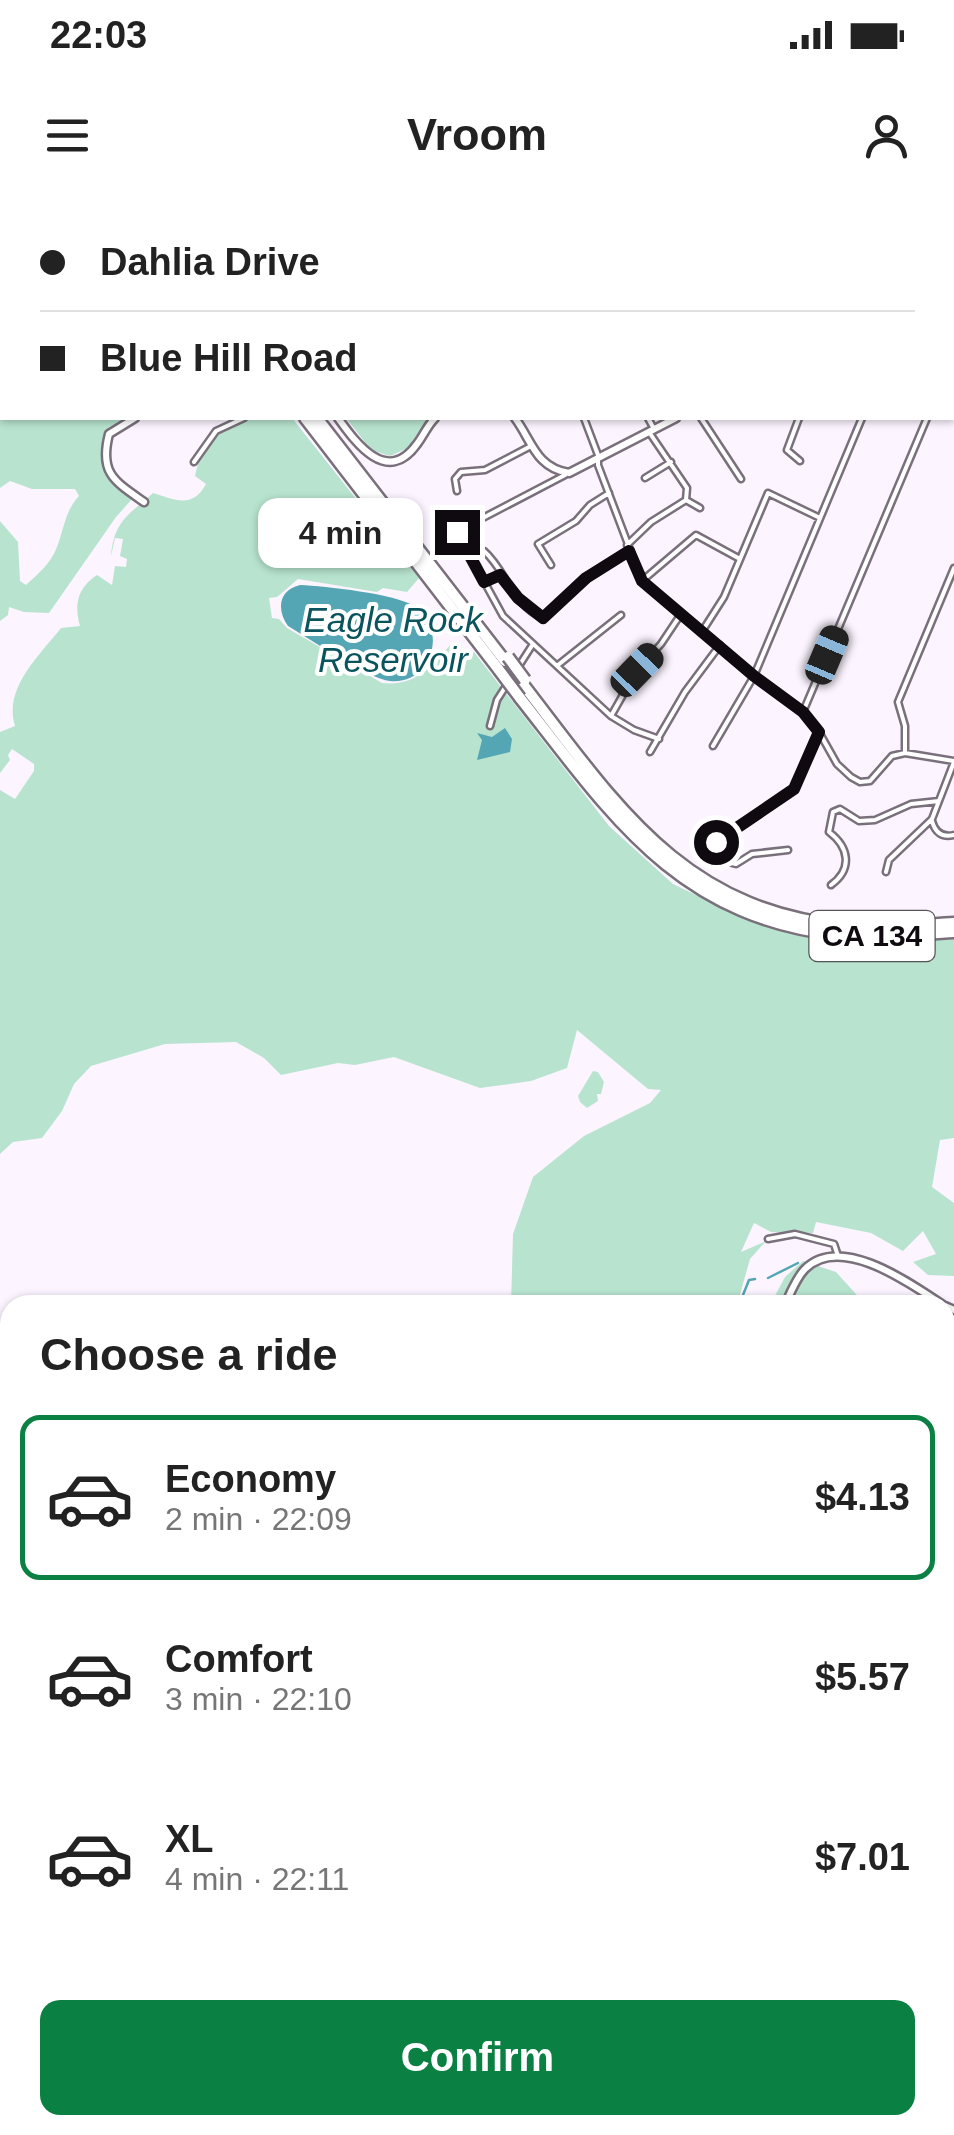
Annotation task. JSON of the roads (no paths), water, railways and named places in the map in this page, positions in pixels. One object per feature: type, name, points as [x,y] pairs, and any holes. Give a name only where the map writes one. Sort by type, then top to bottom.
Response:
[{"type":"highway","name":"CA 134","points":[[315,420],[523,689],[623,828],[662,864],[715,898],[792,926],[841,935],[954,932]]},
{"type":"highway","name":"CA 134","points":[[315,420],[483,637]]},
{"type":"highway","name":"CA 134","points":[[503,663],[632,817],[702,874],[768,906],[821,918],[868,923],[954,922]]},
{"type":"street","points":[[132,420],[110,434],[104,456],[106,469],[144,502]]},
{"type":"street","points":[[194,462],[216,431],[240,420]]},
{"type":"street","points":[[340,420],[367,454],[392,460],[417,445],[433,420]]},
{"type":"street","points":[[516,420],[550,468],[569,472]]},
{"type":"street","points":[[585,420],[642,581],[754,676],[803,712],[838,764],[860,782],[870,781],[892,756],[905,753],[954,762],[932,818],[889,860],[886,872]]},
{"type":"street","points":[[649,420],[687,488],[686,500]]},
{"type":"street","points":[[435,544],[672,420]]},
{"type":"street","points":[[702,420],[741,479]]},
{"type":"street","points":[[798,420],[787,450],[800,461]]},
{"type":"street","points":[[713,746],[754,676],[861,420]]},
{"type":"street","points":[[803,712],[926,420]]},
{"type":"street","points":[[457,491],[455,479],[461,472],[485,470],[531,446]]},
{"type":"street","points":[[645,478],[672,462]]},
{"type":"street","points":[[551,565],[538,544],[576,521],[590,505],[609,493]]},
{"type":"street","points":[[704,630],[724,597],[768,493],[821,518]]},
{"type":"street","points":[[686,500],[700,508]]},
{"type":"street","points":[[484,551],[518,598],[543,618],[586,578],[628,548],[651,522],[686,500]]},
{"type":"street","points":[[457,532],[502,616],[611,716],[659,739]]},
{"type":"street","points":[[642,581],[696,535],[740,560]]},
{"type":"street","points":[[905,753],[905,726],[898,702],[954,568]]},
{"type":"street","points":[[484,582],[500,575]]},
{"type":"street","points":[[611,716],[637,670],[662,644],[681,614]]},
{"type":"street","points":[[557,666],[621,616]]},
{"type":"street","points":[[490,726],[497,700],[533,644]]},
{"type":"street","points":[[650,752],[720,645]]},
{"type":"street","points":[[788,850],[752,854],[736,864],[728,862],[716,842],[794,789],[819,732]]},
{"type":"street","points":[[831,886],[841,878],[847,858],[842,842],[829,832],[833,812],[840,810],[859,821],[875,820],[911,804],[939,800]]},
{"type":"street","points":[[932,818],[934,829],[942,835],[954,835]]},
{"type":"street","points":[[768,1239],[795,1234],[834,1244],[838,1256]]},
{"type":"street","points":[[791,1295],[805,1269],[816,1261],[838,1256],[887,1270],[928,1295]]},
{"type":"water","name":"Eagle Rock Reservoir","points":[[300,585],[377,594],[414,606],[431,628],[431,653],[425,665],[405,680],[380,679],[288,626],[282,601],[288,591]]},
{"type":"water","points":[[505,728],[512,739],[510,752],[477,760],[482,740],[477,733],[492,737]]},
{"type":"waterway","points":[[768,1278],[798,1263]]},
{"type":"waterway","points":[[743,1295],[749,1280],[755,1279]]}]
